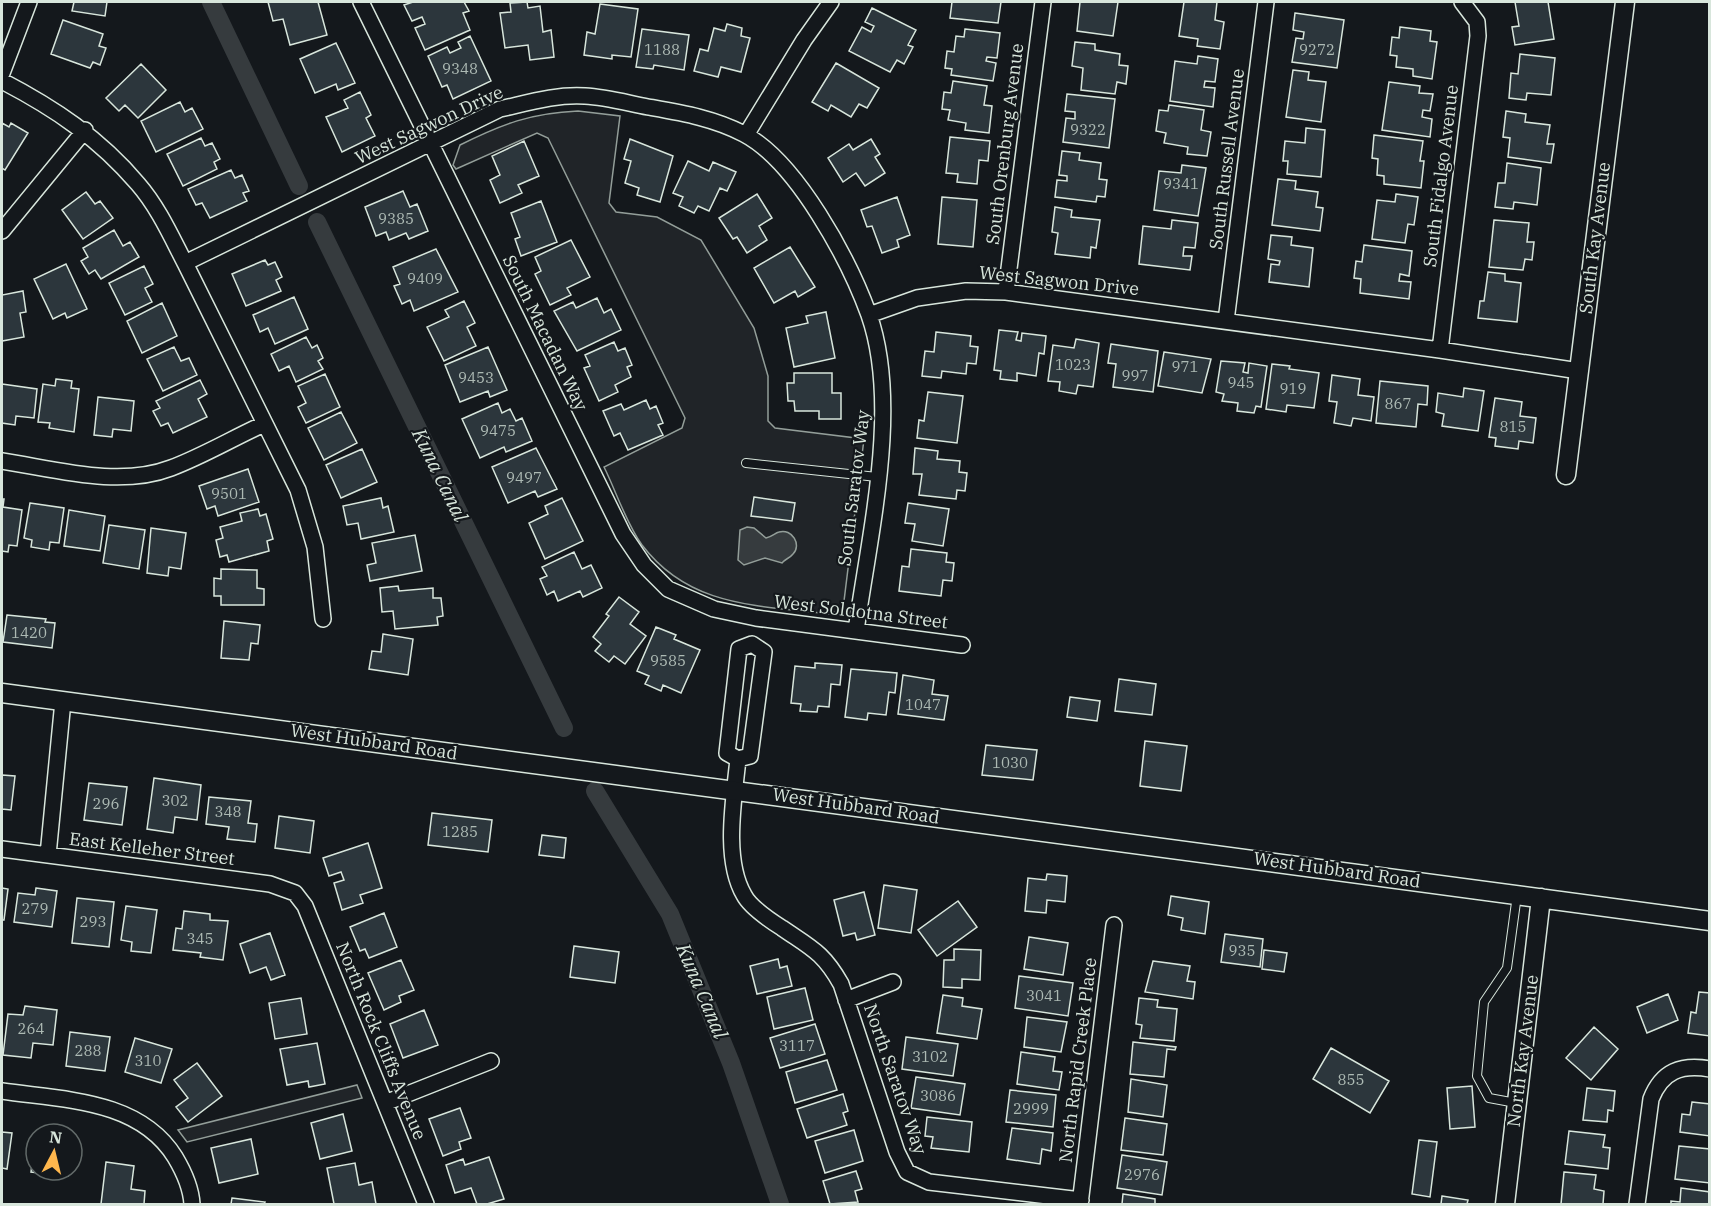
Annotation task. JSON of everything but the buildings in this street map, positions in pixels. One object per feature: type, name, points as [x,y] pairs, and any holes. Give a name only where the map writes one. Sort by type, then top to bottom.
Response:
[{"type":"street","points":[[2,73],[29,2]]},
{"type":"street","name":"South Macadan Way","points":[[361,2],[623,534],[644,565],[668,589],[714,609],[756,618]]},
{"type":"street","points":[[746,135],[804,40],[831,2]]},
{"type":"street","name":"South Orenburg Avenue","points":[[1006,291],[1043,2]]},
{"type":"street","name":"South Russell Avenue","points":[[1226,321],[1266,2]]},
{"type":"street","name":"South Kay Avenue","points":[[1566,475],[1625,2]]},
{"type":"street","name":"South Fidalgo Avenue","points":[[1440,350],[1478,36],[1477,22],[1466,5]]},
{"type":"street","points":[[2,81],[48,105],[85,130],[138,184],[164,222],[298,490],[315,547],[323,619]]},
{"type":"street","name":"West Sagwon Drive","points":[[185,263],[500,109],[550,97],[585,96],[710,118],[746,135],[772,155],[796,182],[855,276],[869,315],[917,298],[966,291],[1006,291],[1579,371]]},
{"type":"street","points":[[2,231],[85,130]]},
{"type":"street","name":"South Saratov Way","points":[[856,631],[885,407],[875,332],[869,315]]},
{"type":"street","points":[[2,461],[114,477],[142,475],[170,468],[264,423]]},
{"type":"street","points":[[752,644],[756,618]]},
{"type":"street","name":"West Soldotna Street","points":[[756,618],[962,645]]},
{"type":"street","points":[[752,644],[764,652],[750,756],[738,759],[727,753],[739,649],[752,644]]},
{"type":"street","name":"West Hubbard Road","points":[[2,693],[1710,921]]},
{"type":"street","points":[[48,855],[63,701]]},
{"type":"street","name":"North Saratov Way","points":[[738,759],[732,823],[734,866],[744,896],[779,927],[820,953],[830,964],[846,1000],[897,1152],[907,1172],[929,1182],[1080,1202]]},
{"type":"street","name":"East Kelleher Street","points":[[2,849],[270,884],[295,893]]},
{"type":"street","name":"North Rock Cliffs Avenue","points":[[295,893],[305,906],[426,1204]]},
{"type":"street","name":"North Kay Avenue","points":[[1505,1204],[1541,898]]},
{"type":"street","name":"North Rapid Creek Place","points":[[1080,1202],[1114,925]]},
{"type":"street","name":"North Saratov Way","points":[[846,1000],[893,982]]},
{"type":"street","points":[[385,1103],[491,1061]]},
{"type":"street","points":[[1637,1204],[1651,1099],[1664,1076],[1676,1069],[1691,1066],[1710,1069]]},
{"type":"street","points":[[2,1091],[86,1103],[121,1111],[146,1126],[167,1144],[184,1171],[192,1204]]},
{"type":"lane","points":[[746,462],[877,477]]},
{"type":"lane","points":[[1517,894],[1507,968],[1484,1002],[1477,1076],[1489,1098],[1517,1103]]},
{"type":"shaded area","points":[[578,111],[620,116],[609,203],[616,212],[657,217],[701,240],[754,328],[768,376],[768,421],[775,428],[864,439],[844,601],[839,611],[829,614],[751,605],[704,592],[681,581],[661,566],[642,545],[631,527],[604,467],[682,428],[685,418],[548,138],[537,133],[456,169],[453,165],[460,145],[490,131],[531,117]]},
{"type":"shaded area","points":[[747,527],[754,528],[766,538],[779,532],[788,532],[796,542],[796,550],[782,563],[765,558],[744,565],[738,560],[740,530]]},
{"type":"shaded area","points":[[357,1085],[362,1098],[187,1142],[178,1130]]},
{"type":"waterway","name":"Kuna Canal","points":[[211,2],[299,186]]},
{"type":"waterway","name":"Kuna Canal","points":[[317,222],[564,728]]},
{"type":"waterway","name":"Kuna Canal","points":[[595,791],[670,914],[731,1063],[780,1204]]}]
